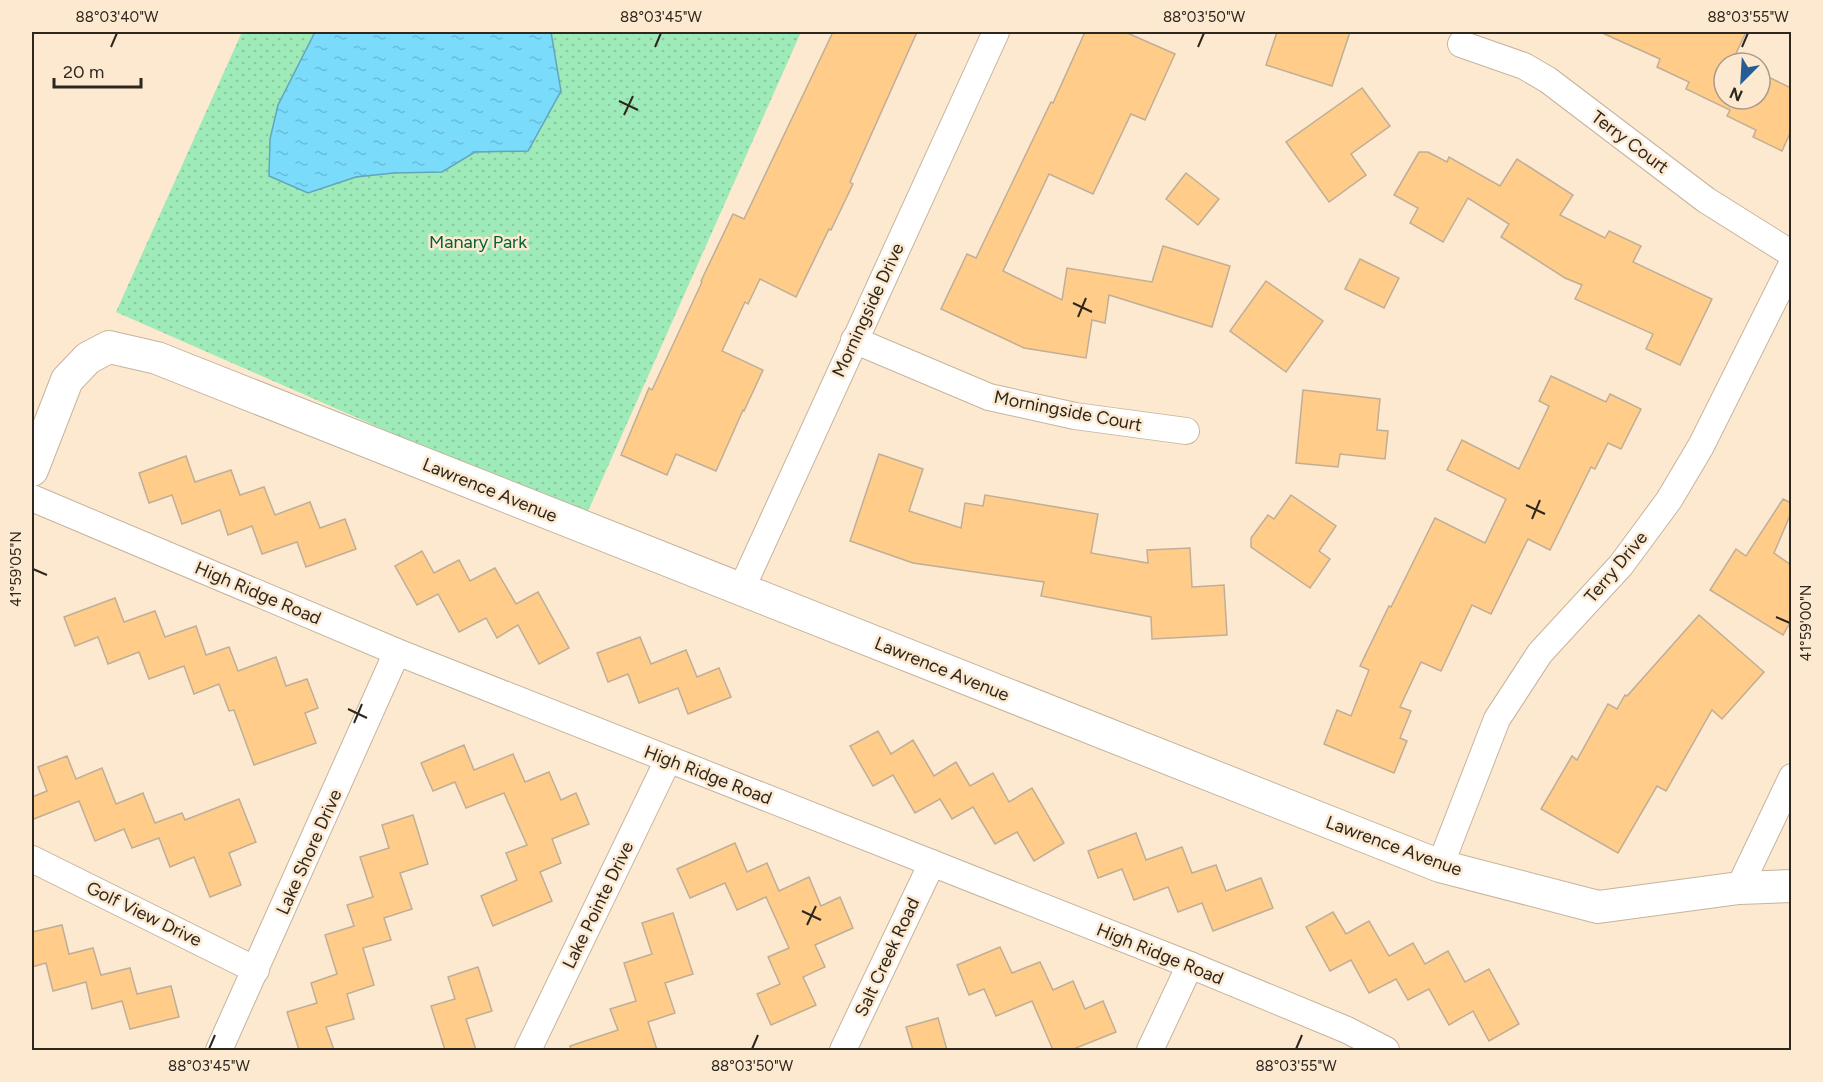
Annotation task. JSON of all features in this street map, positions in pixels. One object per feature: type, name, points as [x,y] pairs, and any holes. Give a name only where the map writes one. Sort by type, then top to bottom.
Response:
[{"type":"street","name":"Morningside Drive","points":[[741,590],[996,32]]},
{"type":"street","name":"Terry Court","points":[[1461,44],[1524,66],[1548,80],[1706,200],[1791,254]]},
{"type":"street","name":"Terry Drive","points":[[1440,867],[1497,719],[1540,653],[1622,565],[1670,500],[1701,446],[1791,264]]},
{"type":"street","name":"Morningside Court","points":[[854,340],[989,397],[1075,416],[1186,431]]},
{"type":"street","name":"Lawrence Avenue","points":[[32,470],[67,380],[88,358],[109,347],[157,358],[1440,867],[1598,907],[1739,888],[1791,886]]},
{"type":"street","name":"High Ridge Road","points":[[32,498],[397,652],[1190,965],[1347,1030],[1386,1050]]},
{"type":"street","name":"Lake Shore Drive","points":[[219,1050],[397,652]]},
{"type":"street","name":"Lake Pointe Drive","points":[[528,1050],[668,760]]},
{"type":"street","points":[[1739,888],[1791,777]]},
{"type":"street","name":"Golf View Drive","points":[[32,859],[256,970]]},
{"type":"street","name":"Salt Creek Road","points":[[843,1050],[932,863]]},
{"type":"street","points":[[1150,1050],[1190,965]]},
{"type":"green space","name":"Manary Park","points":[[242,32],[801,32],[585,518],[116,312]]},
{"type":"water","points":[[315,32],[551,32],[561,91],[528,151],[475,152],[442,172],[356,177],[308,193],[269,176],[270,139],[278,105]]},
{"type":"building","points":[[833,32],[917,32],[850,182],[853,184],[796,297],[760,279],[748,304],[745,302],[722,351],[763,370],[716,471],[676,454],[667,475],[621,455],[649,388],[652,390],[733,214],[744,219]]},
{"type":"building","points":[[1085,32],[1125,32],[1175,54],[1145,120],[1131,114],[1093,194],[1049,174],[1003,271],[1062,300],[1067,268],[1152,282],[1163,246],[1230,266],[1212,327],[1109,295],[1105,323],[1092,320],[1086,358],[1024,348],[941,309],[967,254],[976,258],[1051,102],[1053,103]]},
{"type":"building","points":[[1277,32],[1350,32],[1332,86],[1266,65]]},
{"type":"building","points":[[1600,32],[1746,32],[1737,51],[1712,51],[1712,101],[1686,89],[1689,82],[1657,67],[1660,59]]},
{"type":"building","points":[[1772,79],[1791,88],[1791,131],[1782,151],[1753,137],[1756,130],[1727,116],[1730,111],[1772,111]]},
{"type":"building","points":[[1362,88],[1390,126],[1351,154],[1366,175],[1329,202],[1286,142]]},
{"type":"building","points":[[1419,152],[1428,152],[1447,162],[1449,157],[1500,186],[1517,159],[1573,195],[1560,215],[1605,238],[1609,231],[1641,246],[1633,262],[1712,299],[1680,365],[1646,349],[1653,334],[1575,299],[1582,285],[1565,278],[1501,237],[1509,224],[1468,198],[1443,242],[1410,223],[1418,208],[1394,195]]},
{"type":"building","points":[[1186,173],[1219,199],[1198,225],[1166,199]]},
{"type":"building","points":[[1360,259],[1399,278],[1384,308],[1345,289]]},
{"type":"building","points":[[1266,281],[1323,321],[1286,372],[1230,331]]},
{"type":"building","points":[[1551,376],[1606,402],[1610,394],[1641,409],[1621,449],[1608,443],[1595,469],[1591,467],[1550,550],[1528,539],[1491,614],[1472,605],[1441,671],[1421,662],[1400,707],[1411,711],[1400,738],[1407,741],[1394,773],[1324,744],[1337,710],[1351,716],[1369,670],[1360,666],[1435,518],[1485,543],[1506,499],[1447,470],[1462,440],[1519,469],[1549,406],[1539,401]]},
{"type":"building","points":[[1303,390],[1380,399],[1377,430],[1388,431],[1385,459],[1340,454],[1338,467],[1296,463]]},
{"type":"building","points":[[879,454],[923,469],[909,511],[961,528],[965,503],[983,506],[985,495],[1098,514],[1091,553],[1148,563],[1147,550],[1190,548],[1192,587],[1224,585],[1227,635],[1152,639],[1151,617],[1041,596],[1044,582],[913,563],[850,541]]},
{"type":"building","points":[[186,456],[195,482],[231,470],[240,495],[264,487],[275,515],[310,502],[320,528],[345,519],[356,549],[306,567],[297,542],[262,554],[252,526],[228,535],[220,510],[182,524],[172,495],[149,503],[139,473]]},
{"type":"building","points":[[1291,495],[1336,526],[1319,551],[1330,559],[1310,588],[1251,547],[1251,538],[1268,515],[1274,519]]},
{"type":"building","points":[[1783,499],[1791,503],[1791,513],[1774,553],[1791,565],[1791,621],[1783,635],[1710,590],[1736,549],[1746,556]]},
{"type":"building","points":[[422,551],[434,573],[459,560],[470,581],[495,568],[516,604],[538,592],[569,648],[539,664],[518,625],[497,638],[486,618],[459,632],[438,594],[417,605],[395,566]]},
{"type":"building","points":[[115,598],[124,622],[155,611],[165,637],[196,626],[206,655],[229,647],[238,671],[276,657],[286,686],[307,679],[318,708],[305,713],[316,743],[254,765],[234,710],[229,711],[219,684],[194,694],[184,666],[149,679],[139,652],[108,664],[98,637],[75,646],[64,617]]},
{"type":"building","points":[[1699,615],[1764,672],[1722,719],[1712,710],[1666,791],[1657,786],[1618,853],[1541,809],[1572,756],[1577,760],[1608,704],[1617,709],[1625,695],[1627,696]]},
{"type":"building","points":[[640,637],[651,664],[686,650],[697,677],[719,668],[731,697],[688,714],[678,688],[639,703],[628,674],[608,682],[597,653]]},
{"type":"building","points":[[878,731],[891,754],[913,740],[934,776],[956,762],[970,786],[993,773],[1009,802],[1032,788],[1064,843],[1034,861],[1017,832],[995,844],[973,807],[952,819],[940,799],[915,813],[893,775],[873,786],[850,746]]},
{"type":"building","points":[[464,745],[474,770],[513,754],[525,782],[549,772],[561,800],[576,793],[589,824],[552,839],[561,863],[540,872],[552,901],[493,926],[481,896],[517,880],[506,853],[527,845],[504,793],[466,808],[455,782],[433,791],[421,763]]},
{"type":"building","points":[[67,756],[76,779],[102,768],[116,804],[143,793],[155,823],[182,813],[185,820],[239,799],[256,842],[229,853],[241,885],[210,897],[194,857],[170,867],[159,838],[132,848],[124,829],[95,841],[79,801],[34,819],[32,797],[47,791],[38,767]]},
{"type":"building","points":[[413,815],[428,864],[400,873],[412,909],[384,918],[391,940],[363,948],[374,985],[347,994],[354,1019],[326,1027],[334,1050],[299,1050],[287,1012],[317,1003],[311,983],[337,974],[325,935],[354,926],[347,905],[373,897],[360,857],[389,848],[382,825]]},
{"type":"building","points":[[1136,833],[1146,860],[1182,847],[1192,873],[1216,865],[1226,891],[1261,878],[1273,908],[1213,931],[1202,903],[1178,912],[1168,887],[1134,900],[1122,869],[1098,878],[1088,851]]},
{"type":"building","points":[[735,843],[747,872],[767,863],[779,891],[809,877],[821,906],[840,897],[853,928],[815,945],[825,967],[803,977],[816,1005],[771,1025],[757,994],[780,984],[768,957],[789,948],[766,897],[737,910],[725,883],[690,898],[677,869]]},
{"type":"building","points":[[1333,912],[1346,934],[1369,921],[1389,956],[1413,943],[1425,964],[1448,951],[1465,982],[1489,969],[1519,1024],[1489,1041],[1473,1011],[1449,1025],[1429,989],[1408,1000],[1396,979],[1369,993],[1351,960],[1330,971],[1306,927]]},
{"type":"building","points":[[673,913],[693,974],[665,983],[675,1013],[648,1022],[657,1050],[571,1050],[570,1046],[618,1030],[610,1009],[636,1001],[624,963],[652,954],[642,923]]},
{"type":"building","points":[[62,925],[69,954],[93,948],[101,975],[130,968],[137,994],[171,986],[179,1017],[130,1029],[122,1001],[92,1009],[86,982],[53,991],[46,963],[32,967],[32,932]]},
{"type":"building","points":[[1000,947],[1012,973],[1040,962],[1053,990],[1073,981],[1085,1009],[1103,1001],[1116,1032],[1071,1050],[1053,1050],[1032,1001],[996,1016],[984,989],[969,995],[957,965]]},
{"type":"building","points":[[478,967],[492,1011],[466,1019],[476,1050],[445,1050],[431,1006],[455,999],[448,977]]},
{"type":"building","points":[[938,1018],[947,1050],[913,1050],[906,1027]]}]
